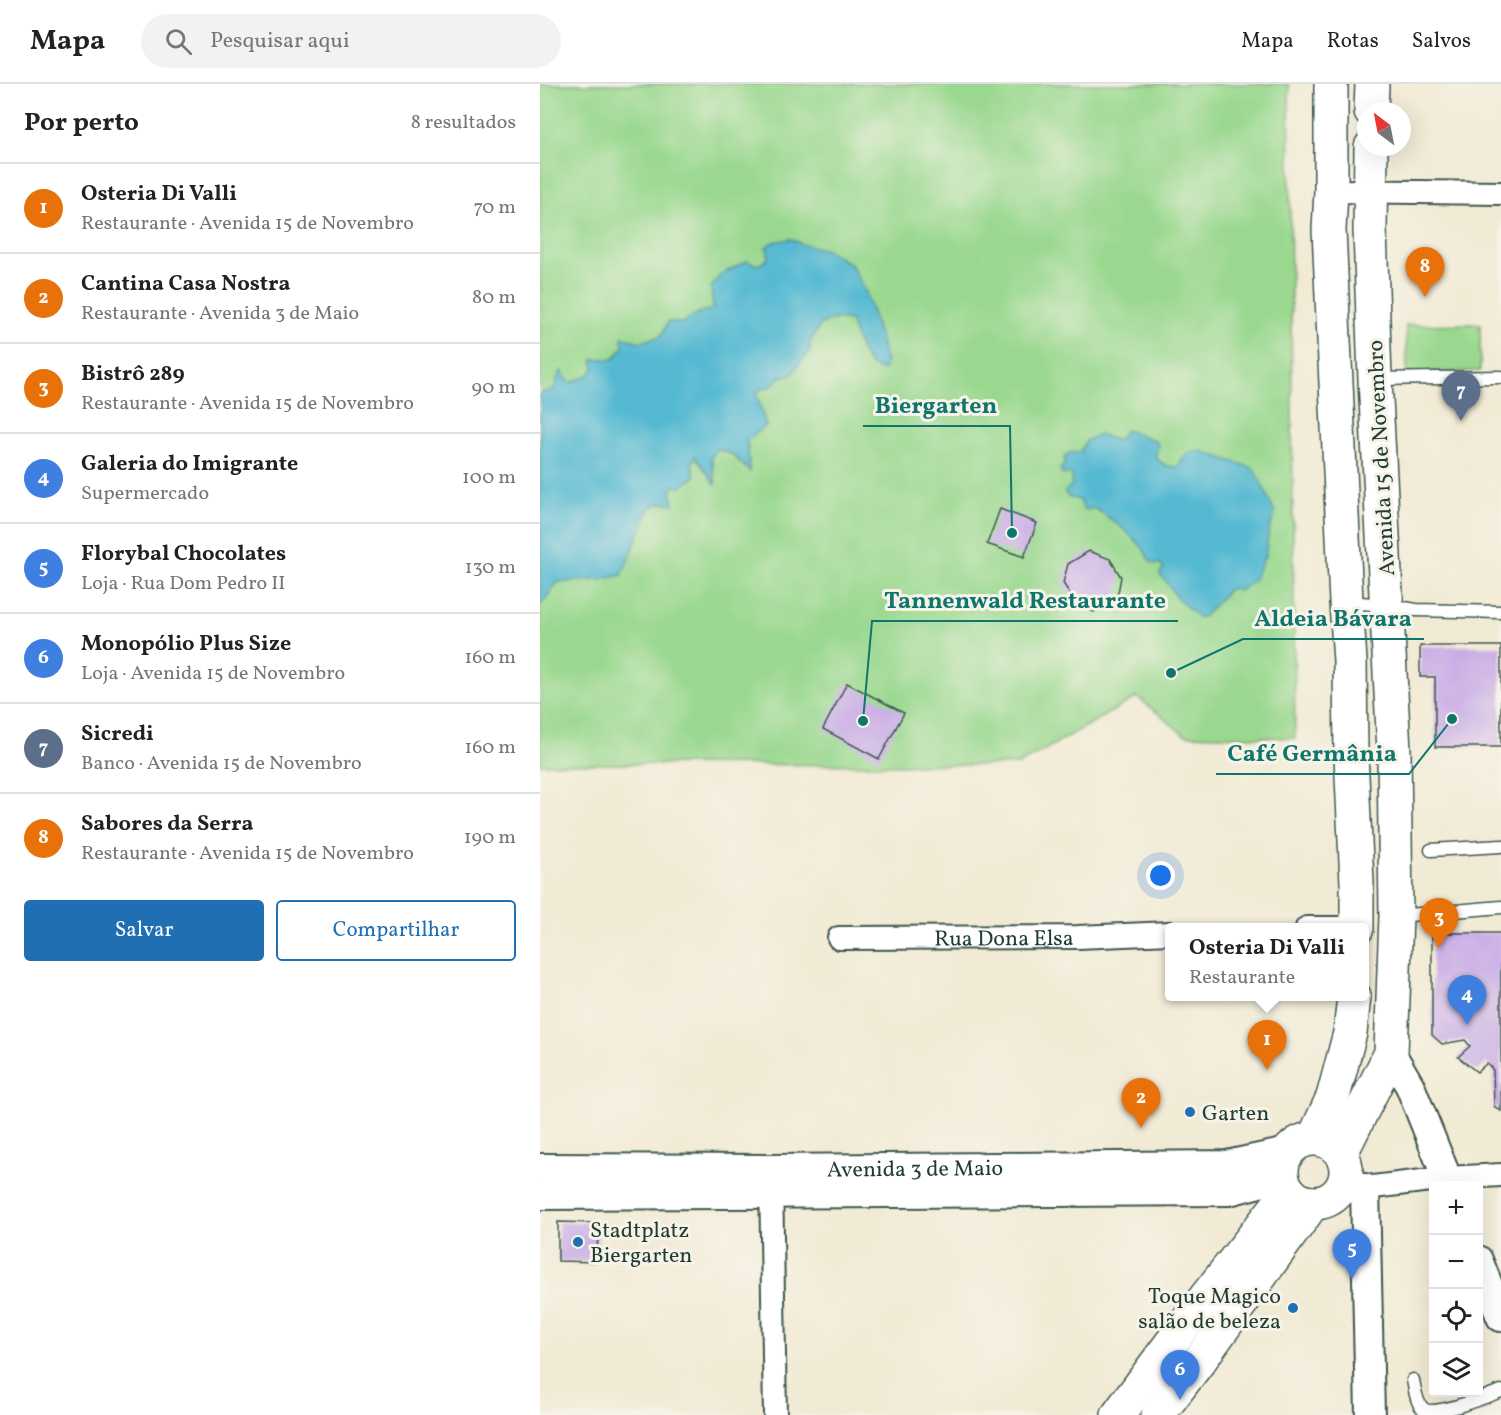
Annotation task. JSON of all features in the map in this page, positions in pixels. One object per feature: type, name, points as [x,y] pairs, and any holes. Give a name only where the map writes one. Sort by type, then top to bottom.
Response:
[{"type":"main road","name":"Avenida 15 de Novembro","points":[[1331,84],[1329,230],[1350,661],[1357,923]]},
{"type":"main road","points":[[1371,102],[1372,84]]},
{"type":"main road","name":"Avenida 15 de Novembro","points":[[1118,1415],[1391,1053],[1396,916],[1394,751],[1375,379],[1371,156]]},
{"type":"main road","name":"Avenida 15 de Novembro","points":[[1158,1415],[1200,1360],[1305,1169],[1333,1097],[1350,1033],[1353,1001]]},
{"type":"main road","points":[[1305,1169],[1346,1161],[1347,1174],[1354,1187]]},
{"type":"street","points":[[1331,191],[1501,194]]},
{"type":"street","name":"Rua Dona Elsa","points":[[839,938],[1078,937],[1165,933]]},
{"type":"street","points":[[1391,1053],[1410,1086],[1448,1181]]},
{"type":"street","name":"Avenida 3 de Maio","points":[[540,1195],[771,1181],[1227,1165],[1305,1169]]},
{"type":"street","name":"Avenida 3 de Maio","points":[[540,1168],[771,1181]]},
{"type":"street","points":[[1456,1181],[1501,1175]]},
{"type":"street","points":[[771,1181],[775,1415]]},
{"type":"street","points":[[1370,1415],[1354,1187],[1429,1183]]},
{"type":"street","points":[[1483,1269],[1499,1303]]},
{"type":"lane","points":[[1375,379],[1501,377]]},
{"type":"lane","points":[[1346,602],[1416,610],[1501,612]]},
{"type":"lane","points":[[1431,850],[1501,846]]},
{"type":"lane","points":[[1396,916],[1501,907]]},
{"type":"lane","points":[[1413,1380],[1419,1404],[1425,1411],[1435,1412],[1459,1408],[1501,1391]]},
{"type":"green space","points":[[540,84],[1289,84],[1295,738],[1185,735],[1137,697],[1018,765],[540,764]]},
{"type":"green space","points":[[1480,324],[1480,371],[1407,373],[1406,325]]},
{"type":"water","points":[[791,239],[801,244],[827,250],[851,264],[865,290],[881,341],[886,363],[884,370],[875,368],[867,360],[850,321],[835,319],[821,324],[810,341],[810,352],[792,375],[781,377],[770,387],[756,391],[766,426],[747,440],[750,472],[733,455],[718,449],[711,456],[716,485],[695,456],[692,464],[695,476],[680,488],[674,485],[671,492],[674,504],[662,503],[650,507],[622,575],[599,580],[558,582],[540,606],[540,396],[542,393],[555,389],[561,371],[569,383],[587,376],[594,369],[593,359],[614,359],[623,347],[622,337],[640,342],[661,336],[668,322],[682,323],[700,312],[713,309],[711,288],[721,274],[747,261],[758,265],[768,259],[766,247],[768,245]]},
{"type":"water","points":[[1127,430],[1154,440],[1158,444],[1156,459],[1167,466],[1178,467],[1186,455],[1200,451],[1253,468],[1275,513],[1265,556],[1253,581],[1239,591],[1229,589],[1203,617],[1198,617],[1179,600],[1161,576],[1160,573],[1164,568],[1160,564],[1151,562],[1144,550],[1128,533],[1093,508],[1083,509],[1081,501],[1065,493],[1072,485],[1073,478],[1070,474],[1062,474],[1060,469],[1065,464],[1064,458],[1068,453],[1080,452],[1086,441],[1100,434],[1119,440]]},
{"type":"building","points":[[1000,509],[1037,523],[1024,557],[987,544]]},
{"type":"building","points":[[1089,551],[1110,559],[1121,577],[1117,598],[1094,612],[1077,605],[1063,583],[1068,564]]},
{"type":"building","points":[[1420,646],[1501,646],[1501,747],[1435,747],[1435,677],[1420,677]]},
{"type":"building","points":[[847,683],[904,713],[879,759],[823,729]]},
{"type":"building","points":[[1432,933],[1501,933],[1501,1111],[1494,1106],[1493,1070],[1487,1063],[1477,1072],[1458,1057],[1470,1046],[1465,1040],[1442,1044],[1432,1035]]},
{"type":"building","name":"Stadtplatz Biergarten","points":[[558,1222],[598,1223],[597,1262],[558,1261]]},
{"type":"place","name":"Sabores da Serra","points":[[1425,297]]},
{"type":"place","name":"Sicredi","points":[[1461,421]]},
{"type":"place","name":"Biergarten","points":[[1012,533]]},
{"type":"place","name":"Aldeia Bávara","points":[[1171,673]]},
{"type":"place","name":"Café Germânia","points":[[1452,719]]},
{"type":"place","name":"Tannenwald Restaurante","points":[[863,721]]},
{"type":"place","name":"Bistrô 289","points":[[1439,948]]},
{"type":"place","name":"Galeria do Imigrante","points":[[1467,1025]]},
{"type":"place","name":"Osteria Di Valli","points":[[1267,1070]]},
{"type":"place","name":"Garten","points":[[1190,1112]]},
{"type":"place","name":"Cantina Casa Nostra","points":[[1141,1128]]},
{"type":"place","name":"Stadtplatz Biergarten","points":[[578,1242]]},
{"type":"place","name":"Florybal Chocolates","points":[[1352,1279]]},
{"type":"place","name":"Toque Magico salão de beleza","points":[[1293,1308]]},
{"type":"place","name":"Monopólio Plus Size","points":[[1180,1400]]}]
